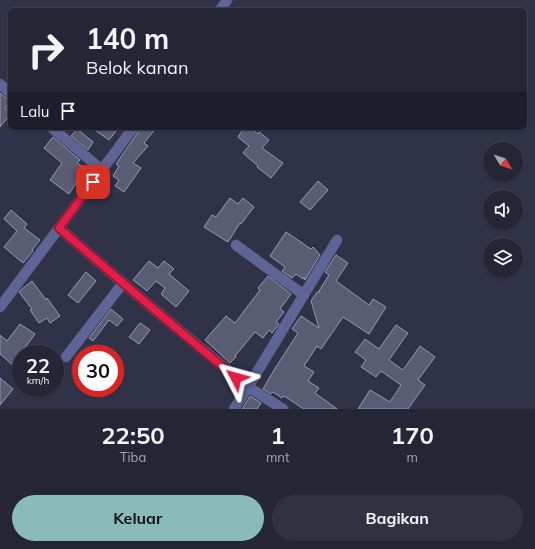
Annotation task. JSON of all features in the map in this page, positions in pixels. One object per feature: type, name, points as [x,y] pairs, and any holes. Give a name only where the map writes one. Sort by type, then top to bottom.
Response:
[{"type":"street","points":[[0,84],[8,90]]},
{"type":"street","points":[[54,130],[102,170]]},
{"type":"street","points":[[0,307],[132,130]]},
{"type":"street","points":[[59,228],[248,387],[283,409]]},
{"type":"street","points":[[234,409],[337,240]]},
{"type":"street","points":[[236,245],[304,295]]},
{"type":"street","points":[[66,357],[123,283]]},
{"type":"building","points":[[0,93],[8,98],[8,104],[5,108],[8,110],[8,117],[0,127]]},
{"type":"building","points":[[76,130],[78,130],[93,142],[88,150],[71,136]]},
{"type":"building","points":[[95,130],[116,131],[109,140]]},
{"type":"building","points":[[138,130],[154,130],[144,143],[148,146],[133,163],[141,168],[124,192],[115,186],[119,180],[113,176],[119,166],[116,164]]},
{"type":"building","points":[[243,130],[253,130],[258,134],[259,132],[269,140],[262,148],[283,163],[271,178],[243,153],[249,146],[238,137]]},
{"type":"building","points":[[53,137],[80,160],[77,163],[90,172],[84,180],[80,177],[69,194],[50,180],[62,163],[44,148]]},
{"type":"building","points":[[318,181],[328,190],[310,210],[300,202]]},
{"type":"building","points":[[230,198],[238,204],[243,198],[254,207],[241,224],[240,223],[228,242],[204,227],[212,215],[216,217]]},
{"type":"building","points":[[11,210],[27,224],[24,228],[40,240],[23,263],[4,247],[17,231],[4,219]]},
{"type":"building","points":[[286,232],[311,249],[313,247],[320,255],[305,280],[304,277],[303,279],[296,274],[292,278],[282,271],[285,267],[270,256]]},
{"type":"building","points":[[336,255],[348,263],[336,281],[369,305],[373,299],[386,307],[369,334],[343,317],[321,349],[317,346],[304,366],[314,372],[308,381],[319,388],[315,393],[337,409],[304,409],[284,396],[282,398],[273,392],[271,394],[263,389],[298,333],[292,329],[301,316],[319,328],[311,301],[317,292],[320,292],[319,291],[329,275],[325,272]]},
{"type":"building","points":[[149,261],[158,268],[164,261],[174,269],[169,274],[189,291],[176,307],[161,294],[165,288],[156,281],[147,291],[133,280]]},
{"type":"building","points":[[86,272],[96,281],[78,303],[68,295]]},
{"type":"building","points":[[268,276],[291,294],[280,309],[284,312],[276,322],[279,324],[272,333],[269,330],[263,338],[255,332],[230,363],[205,340],[226,316],[235,323],[260,290],[258,288]]},
{"type":"building","points":[[32,281],[60,316],[50,323],[47,318],[39,323],[30,310],[32,309],[19,292]]},
{"type":"building","points":[[111,309],[123,319],[117,326],[109,320],[93,341],[89,338]]},
{"type":"building","points":[[140,323],[150,330],[139,344],[129,337]]},
{"type":"building","points":[[20,324],[35,334],[27,345],[12,345],[12,364],[0,354],[0,335],[7,341]]},
{"type":"building","points":[[396,325],[408,333],[389,360],[403,370],[420,346],[435,357],[418,380],[425,385],[408,409],[358,409],[370,390],[390,402],[401,385],[381,371],[376,377],[361,367],[366,360],[355,352],[365,339],[379,349]]},
{"type":"building","points":[[0,378],[12,388],[12,390],[0,405]]},
{"type":"building","points":[[250,396],[261,403],[257,409],[242,409]]},
{"type":"route","points":[[93,182],[59,228],[236,378]]}]
